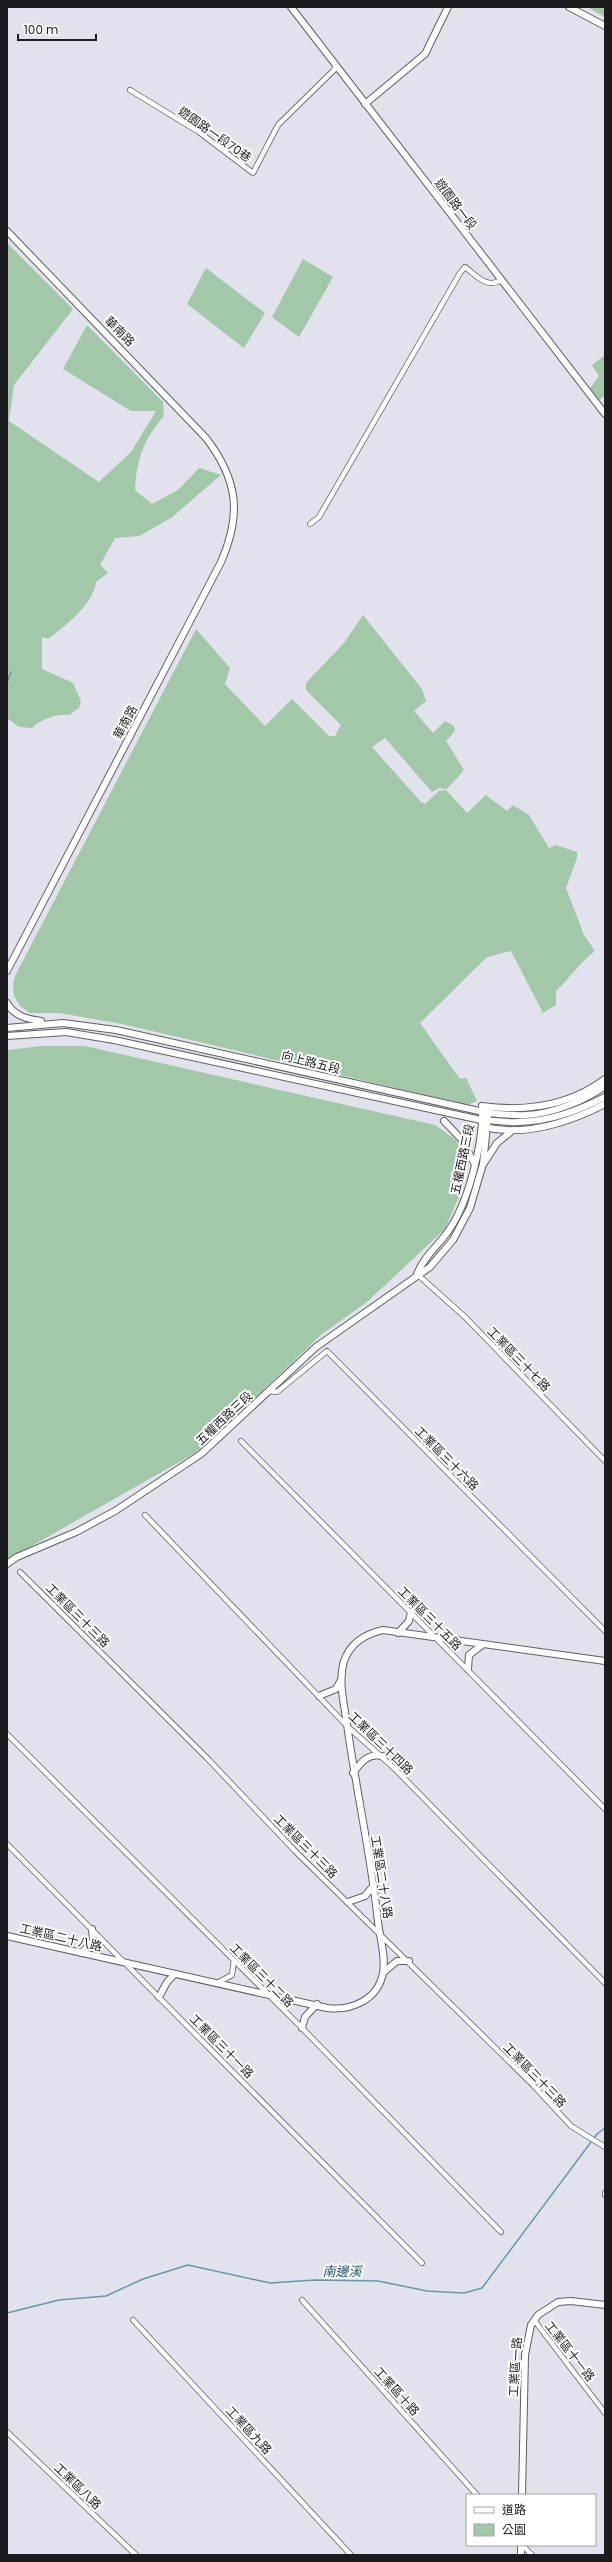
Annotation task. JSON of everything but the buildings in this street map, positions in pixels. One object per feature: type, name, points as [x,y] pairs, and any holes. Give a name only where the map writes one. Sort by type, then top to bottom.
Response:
[{"type":"street","name":"遊園路一段","points":[[290,7],[605,414]]},
{"type":"street","points":[[366,104],[425,54],[448,7]]},
{"type":"street","points":[[569,7],[605,26]]},
{"type":"street","name":"遊園路一段70巷","points":[[130,90],[199,132],[253,172],[278,125],[334,70],[336,65]]},
{"type":"street","name":"華南路","points":[[7,231],[146,373],[215,450],[230,476],[234,495],[235,517],[226,550],[7,971]]},
{"type":"street","points":[[310,524],[319,517],[460,273],[465,267],[488,284],[494,284],[501,280]]},
{"type":"street","points":[[7,966],[17,952]]},
{"type":"street","points":[[7,1003],[10,1009],[23,1018],[41,1021]]},
{"type":"street","name":"向上路五段","points":[[7,1028],[63,1023],[116,1030],[486,1112],[517,1122],[546,1120],[565,1116],[605,1097]]},
{"type":"street","name":"向上路五段","points":[[7,1036],[66,1032],[114,1040],[481,1123],[488,1128],[514,1130],[542,1128],[568,1121],[605,1104]]},
{"type":"street","name":"向上路五段","points":[[486,1112],[522,1109],[559,1103],[605,1079]]},
{"type":"street","name":"向上路五段","points":[[486,1112],[527,1115],[551,1110],[573,1102],[605,1086]]},
{"type":"street","name":"五權西路三段","points":[[417,1274],[422,1262],[454,1223],[462,1206],[475,1164],[481,1123],[486,1112]]},
{"type":"street","name":"五權西路三段","points":[[7,1564],[17,1557],[76,1532],[115,1511],[173,1474],[216,1442],[316,1347],[417,1274],[430,1267],[461,1228],[470,1208],[483,1164],[488,1128],[486,1112]]},
{"type":"street","points":[[444,1121],[462,1140],[475,1164]]},
{"type":"street","points":[[483,1164],[497,1143],[514,1130]]},
{"type":"street","name":"工業區三十七路","points":[[417,1274],[465,1317],[605,1461]]},
{"type":"street","name":"工業區三十六路","points":[[269,1391],[276,1392],[327,1351],[605,1631]]},
{"type":"street","name":"工業區三十五路","points":[[241,1441],[437,1637],[605,1809]]},
{"type":"street","name":"工業區三十四路","points":[[145,1515],[320,1696],[347,1726],[382,1756],[605,1983]]},
{"type":"street","name":"工業區三十三路","points":[[20,1572],[208,1759],[295,1851],[380,1932],[533,2085],[571,2126],[604,2146]]},
{"type":"street","points":[[398,1633],[409,1621],[411,1612]]},
{"type":"street","name":"工業區二十八路","points":[[7,1936],[81,1954],[123,1960],[175,1974],[219,1982],[340,2009],[360,2004],[374,1992],[384,1972],[374,1885],[353,1773],[341,1678],[346,1656],[359,1640],[377,1631],[437,1637],[486,1645],[604,1660]]},
{"type":"street","points":[[468,1669],[467,1662],[471,1652],[476,1648],[486,1645]]},
{"type":"street","points":[[320,1696],[336,1689],[341,1678]]},
{"type":"street","name":"工業區三十二路","points":[[7,1734],[234,1960],[265,1993],[302,2028],[501,2232]]},
{"type":"street","points":[[353,1773],[365,1759],[373,1755],[382,1756]]},
{"type":"street","name":"工業區三十一路","points":[[7,1844],[422,2263]]},
{"type":"street","points":[[348,1902],[365,1896],[374,1885]]},
{"type":"street","points":[[81,1954],[92,1941],[92,1929]]},
{"type":"street","points":[[219,1982],[232,1975],[234,1960]]},
{"type":"street","points":[[384,1972],[396,1961],[409,1961]]},
{"type":"street","points":[[159,1997],[167,1982],[175,1974]]},
{"type":"street","points":[[302,2028],[305,2017],[317,2004]]},
{"type":"street","name":"工業區十路","points":[[302,2300],[476,2494]]},
{"type":"street","name":"工業區一路","points":[[522,2494],[525,2355],[529,2331],[534,2320],[548,2307],[564,2301],[605,2305]]},
{"type":"street","name":"工業區九路","points":[[132,2320],[351,2555]]},
{"type":"street","name":"工業區十一路","points":[[534,2320],[605,2413]]},
{"type":"street","name":"工業區八路","points":[[7,2432],[136,2555]]},
{"type":"street","points":[[523,2546],[532,2555]]},
{"type":"green space","points":[[587,7],[605,7],[605,17]]},
{"type":"green space","points":[[7,243],[73,309],[14,385],[9,421],[99,482],[131,452],[156,411],[131,411],[63,369],[87,325],[163,402],[164,416],[142,450],[137,468],[135,490],[152,504],[178,490],[199,468],[221,475],[171,518],[139,536],[115,538],[100,565],[108,573],[96,582],[90,599],[70,621],[48,639],[42,637],[42,669],[73,683],[81,701],[79,708],[69,715],[54,716],[44,720],[32,728],[19,727],[7,718],[7,676],[9,673],[7,672]]},
{"type":"green space","points":[[303,259],[333,277],[299,337],[272,317]]},
{"type":"green space","points":[[206,268],[265,313],[244,348],[187,304]]},
{"type":"green space","points":[[605,355],[605,395],[597,402],[588,391],[599,376],[592,365]]},
{"type":"green space","points":[[363,615],[422,689],[426,701],[414,711],[433,733],[445,721],[454,726],[455,731],[446,741],[464,770],[447,789],[439,788],[432,792],[385,738],[372,747],[421,802],[425,804],[439,791],[446,790],[467,813],[486,795],[507,811],[513,805],[529,815],[549,848],[556,845],[577,852],[577,858],[566,888],[584,935],[595,951],[556,991],[556,1005],[543,1013],[511,951],[487,957],[420,1023],[460,1079],[466,1078],[477,1101],[468,1105],[122,1024],[59,1013],[30,1013],[20,1006],[14,996],[13,984],[15,976],[196,629],[230,668],[225,684],[265,726],[292,699],[329,736],[335,736],[341,725],[306,690],[306,683],[344,643]]},
{"type":"green space","points":[[42,1046],[85,1046],[435,1125],[456,1140],[465,1159],[461,1192],[445,1229],[367,1302],[322,1334],[220,1432],[195,1453],[7,1560],[7,1050]]},
{"type":"waterway","points":[[7,682],[11,672]]},
{"type":"waterway","name":"南邊溪","points":[[7,2313],[59,2300],[106,2296],[143,2279],[188,2265],[270,2283],[315,2280],[378,2281],[427,2291],[464,2293],[482,2288],[597,2134],[605,2128]]}]
